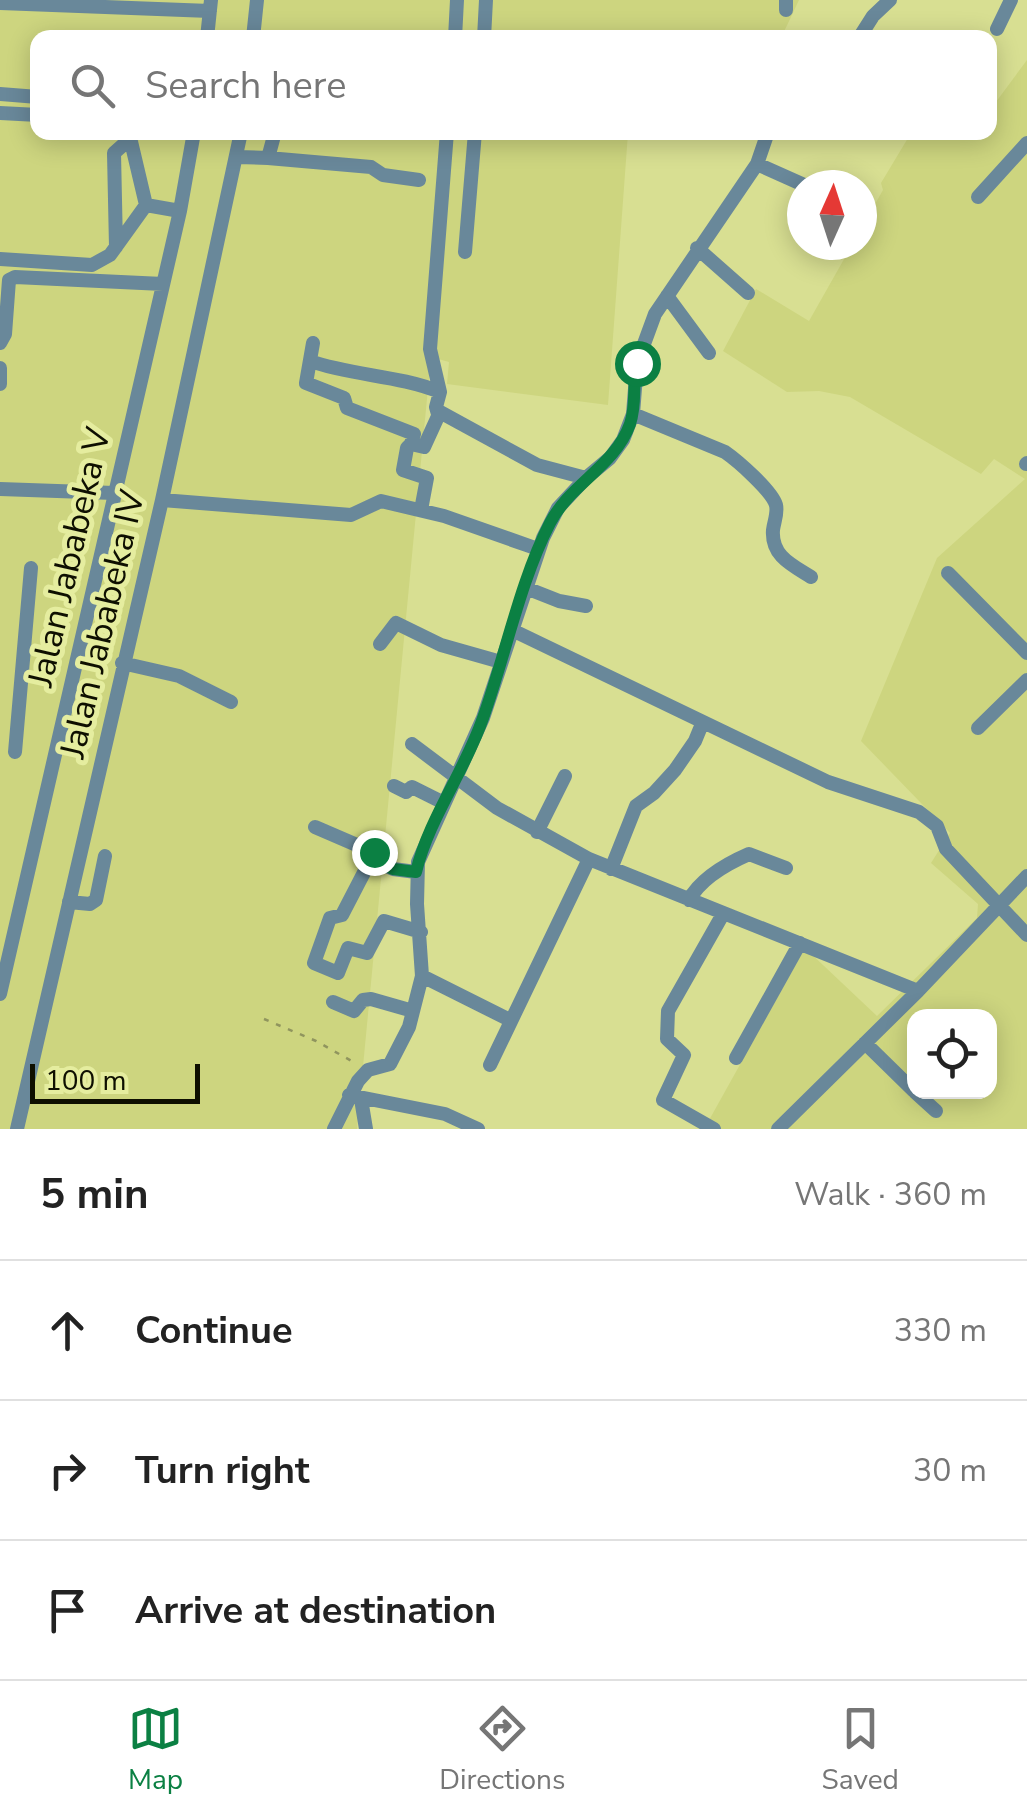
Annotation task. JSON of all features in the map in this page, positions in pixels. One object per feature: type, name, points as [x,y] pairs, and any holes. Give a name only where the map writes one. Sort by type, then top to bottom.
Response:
[{"type":"street","points":[[254,30],[257,0]]},
{"type":"street","points":[[455,30],[457,0]]},
{"type":"street","points":[[484,30],[486,0]]},
{"type":"street","points":[[864,30],[890,0]]},
{"type":"street","points":[[997,29],[1010,0]]},
{"type":"street","points":[[0,3],[211,5],[209,30]]},
{"type":"street","points":[[0,94],[30,96]]},
{"type":"street","points":[[0,113],[30,115]]},
{"type":"street","points":[[116,246],[114,153],[126,140]]},
{"type":"street","points":[[0,260],[92,266],[104,261],[146,206],[131,140]]},
{"type":"street","name":"Jalan Jababeka V","points":[[0,994],[180,211],[193,140]]},
{"type":"street","name":"Jalan Jababeka IV","points":[[17,1129],[240,140]]},
{"type":"street","points":[[268,158],[273,140]]},
{"type":"street","points":[[410,444],[424,447],[438,414],[440,392],[430,349],[446,140]]},
{"type":"street","points":[[465,252],[474,140]]},
{"type":"street","points":[[334,1129],[368,1070],[390,1064],[409,1028],[422,976],[416,872],[483,718],[538,550],[558,508],[618,448],[633,414],[637,363],[649,328],[666,296],[757,164],[765,140]]},
{"type":"street","points":[[978,197],[1027,142]]},
{"type":"street","points":[[237,158],[371,167],[383,176],[420,180]]},
{"type":"street","points":[[757,164],[787,177]]},
{"type":"street","points":[[146,206],[180,211]]},
{"type":"street","points":[[698,248],[748,293]]},
{"type":"street","points":[[0,343],[5,334],[9,280],[16,277],[163,284]]},
{"type":"street","points":[[666,296],[709,353]]},
{"type":"street","points":[[312,343],[308,384],[344,398],[347,408],[360,415],[414,434],[402,466],[427,478],[421,510]]},
{"type":"street","points":[[310,362],[399,379],[440,392]]},
{"type":"street","points":[[0,368],[0,384]]},
{"type":"street","points":[[438,414],[443,412],[455,418],[537,464],[586,478]]},
{"type":"street","points":[[633,414],[725,452],[737,461],[774,500],[777,512],[773,541],[778,553],[811,577]]},
{"type":"street","points":[[0,490],[114,493]]},
{"type":"street","points":[[162,500],[351,514],[378,500],[421,510],[538,550]]},
{"type":"street","points":[[15,752],[28,691],[31,568]]},
{"type":"street","points":[[948,573],[1027,653]]},
{"type":"street","points":[[526,588],[586,606]]},
{"type":"street","points":[[380,644],[396,623],[441,645],[501,662]]},
{"type":"street","points":[[512,630],[828,782],[918,812],[937,826],[946,849],[1027,935]]},
{"type":"street","points":[[122,663],[179,676],[231,702]]},
{"type":"street","points":[[978,728],[1027,680]]},
{"type":"street","points":[[611,869],[636,806],[675,770],[702,724]]},
{"type":"street","points":[[412,744],[475,793],[588,860],[918,991]]},
{"type":"street","points":[[536,832],[565,776]]},
{"type":"street","points":[[394,786],[406,792],[412,787],[444,803]]},
{"type":"street","points":[[315,827],[373,852],[342,915],[330,918],[314,963],[338,974],[348,948],[367,953],[384,921],[421,932]]},
{"type":"street","points":[[689,900],[709,877],[749,854],[786,868]]},
{"type":"street","points":[[69,902],[90,904],[96,900],[105,856]]},
{"type":"street","points":[[371,859],[393,869],[416,872]]},
{"type":"street","points":[[490,1066],[588,860]]},
{"type":"street","points":[[778,1129],[1027,876]]},
{"type":"street","points":[[714,1129],[663,1100],[684,1055],[667,1039],[668,1011],[722,914]]},
{"type":"street","points":[[736,1058],[800,944]]},
{"type":"street","points":[[422,976],[510,1020]]},
{"type":"street","points":[[334,1002],[354,1011],[363,1000],[371,999],[414,1011]]},
{"type":"street","points":[[864,1042],[907,1083]]},
{"type":"street","points":[[355,1097],[366,1129]]},
{"type":"street","points":[[355,1097],[445,1114],[478,1129]]},
{"type":"street","points":[[923,1099],[936,1111]]},
{"type":"path","points":[[264,1019],[316,1041],[368,1070]]},
{"type":"shaded area","points":[[0,0],[799,0],[785,30],[30,30],[30,140],[627,140],[608,405],[447,384],[449,362],[431,357],[357,1129],[0,1129]]},
{"type":"shaded area","points":[[1027,60],[1027,1129],[716,1129],[708,1122],[805,948],[877,1016],[977,918],[978,904],[931,863],[950,833],[861,741],[937,558],[1025,479],[994,459],[981,474],[850,397],[819,391],[787,392],[723,351],[756,289],[809,321],[844,260],[877,260],[877,201],[883,190],[881,183],[907,140],[997,140],[997,101]]},
{"type":"route","points":[[374,852],[371,859],[393,869],[416,872],[426,842],[470,752],[548,527],[568,496],[610,458],[629,427],[637,363]]}]
